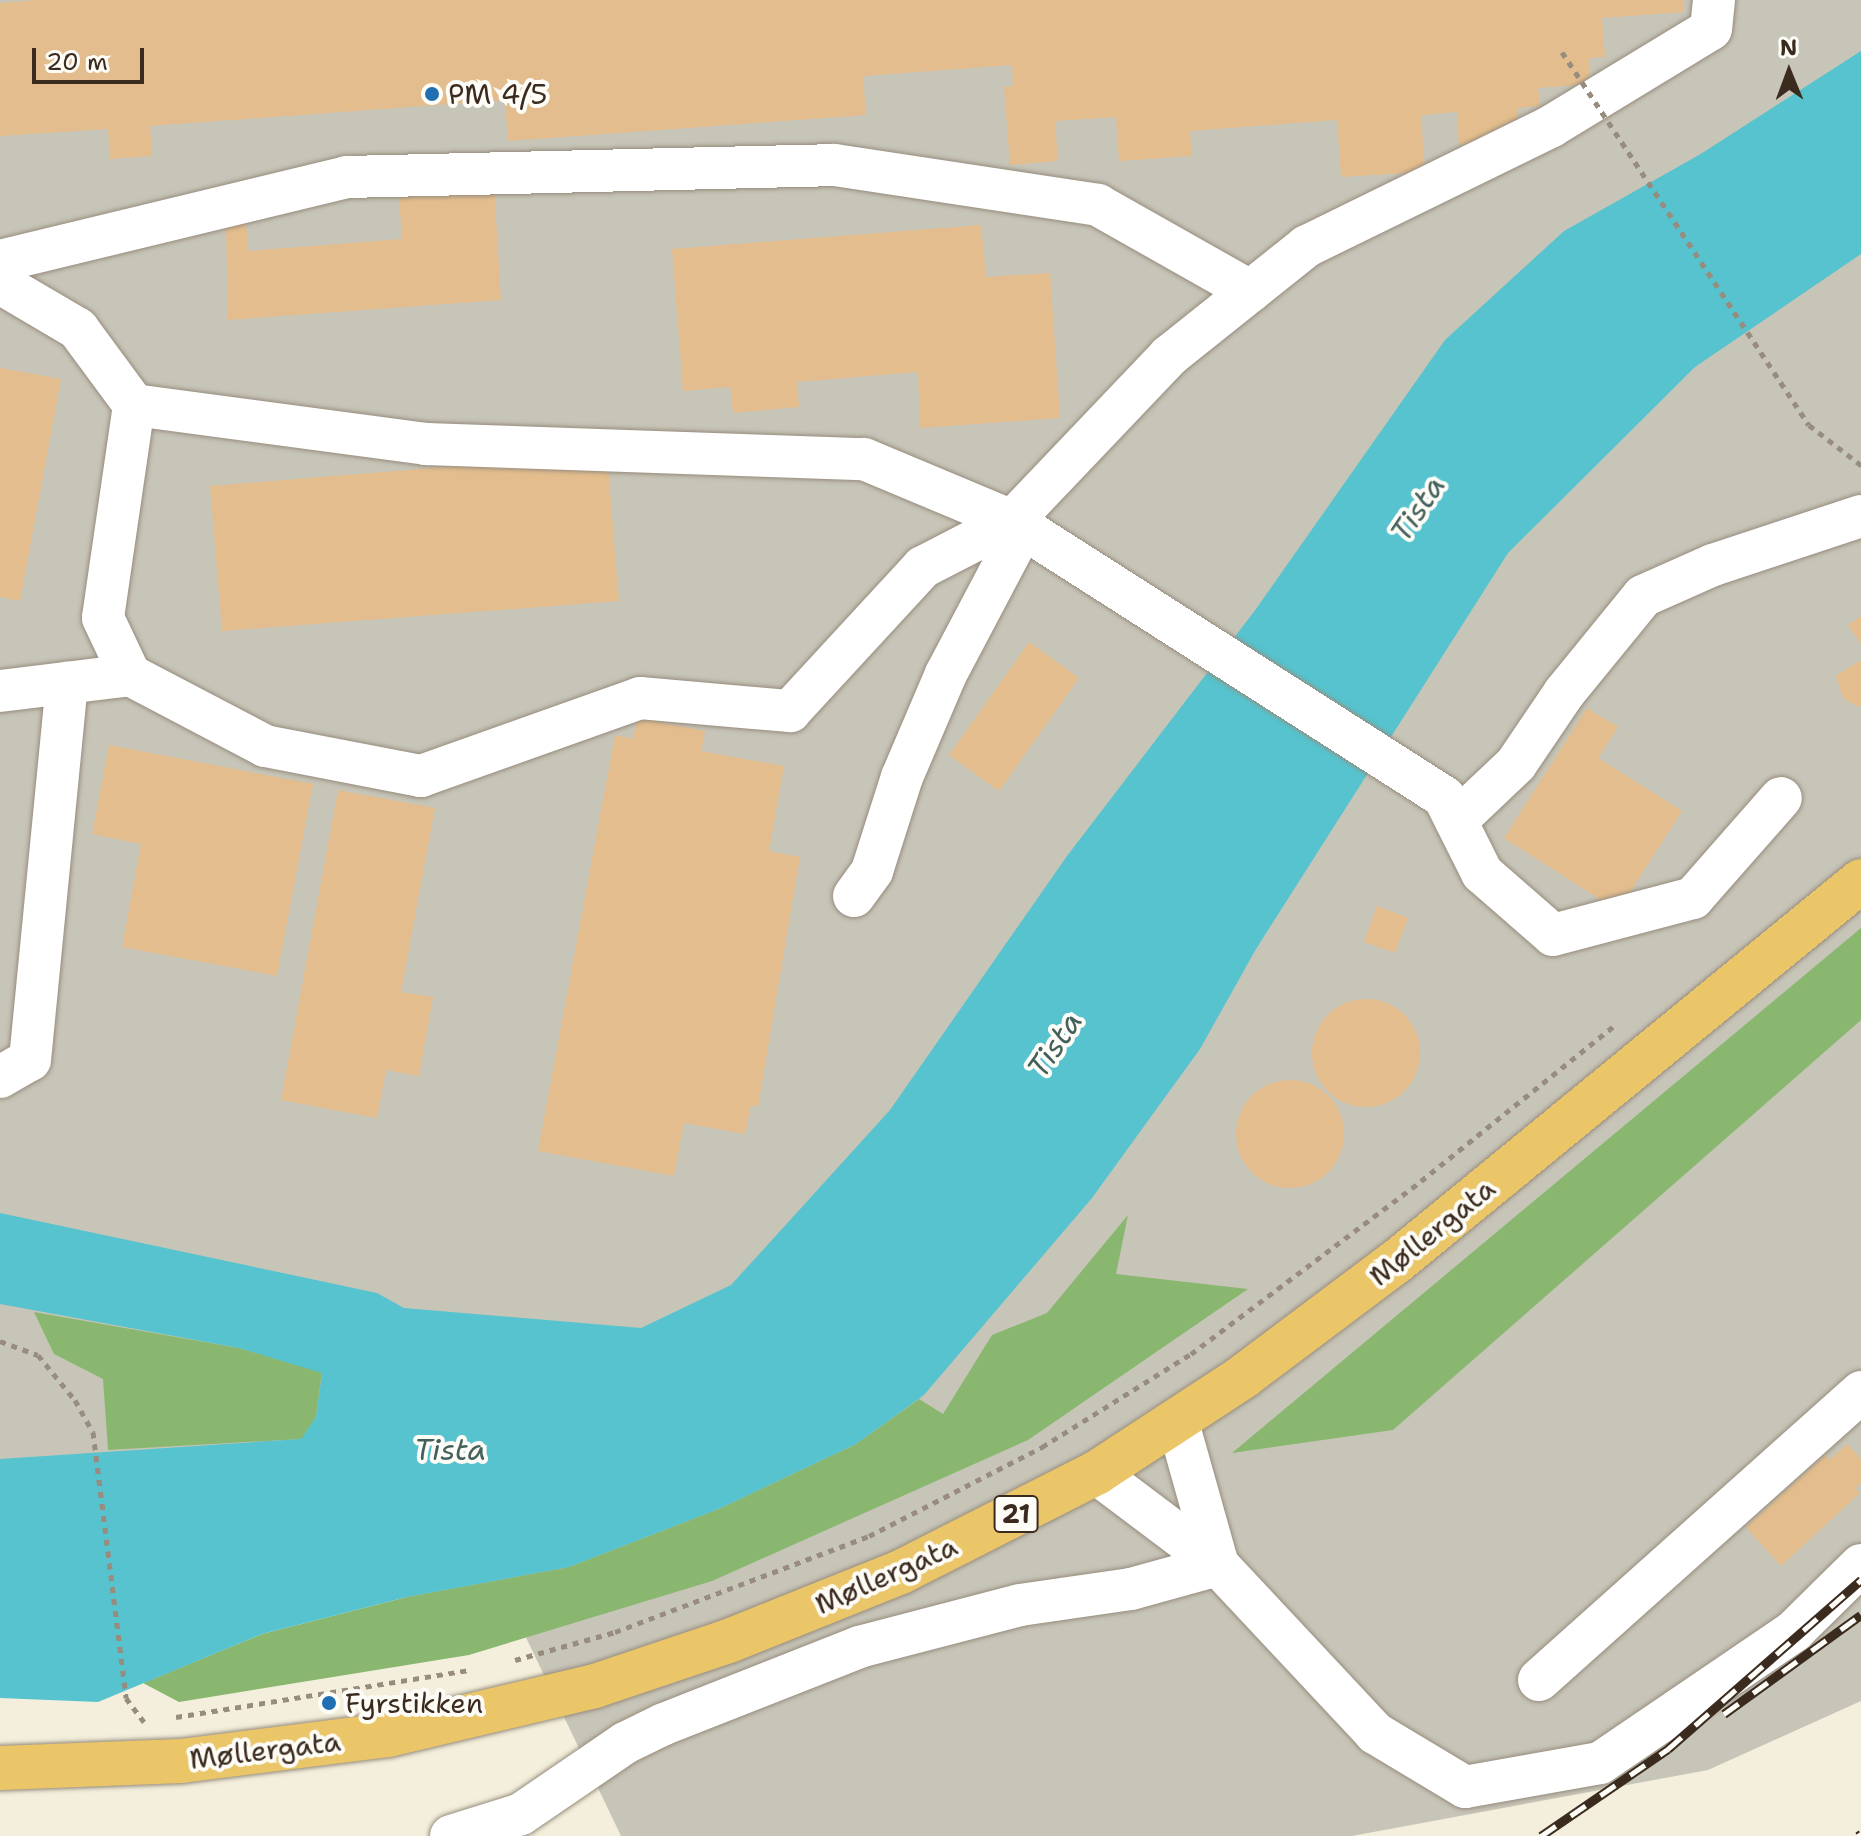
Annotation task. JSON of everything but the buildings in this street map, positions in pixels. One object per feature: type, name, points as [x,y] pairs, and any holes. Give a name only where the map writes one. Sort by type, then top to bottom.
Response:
[{"type":"main road","name":"Møllergata","points":[[0,1768],[181,1761],[388,1735],[595,1686],[729,1641],[875,1582],[1096,1473],[1178,1423],[1396,1262],[1861,881]]},
{"type":"lane","points":[[854,896],[872,871],[902,777],[946,674],[1018,524],[1169,356],[1307,246],[1550,127],[1711,29],[1714,0]]},
{"type":"lane","points":[[0,261],[347,177],[834,165],[1098,205],[1250,291]]},
{"type":"lane","points":[[0,283],[78,329],[134,405],[103,618],[130,675]]},
{"type":"lane","points":[[134,405],[426,444],[864,459],[1018,524],[1450,809],[1482,873],[1553,935],[1693,898],[1781,798]]},
{"type":"lane","points":[[1450,809],[1516,764],[1564,693],[1643,596],[1713,565],[1861,516]]},
{"type":"lane","points":[[0,691],[130,675],[265,746],[421,776],[640,698],[790,711],[923,567],[1018,524]]},
{"type":"lane","points":[[0,1077],[30,1060],[67,683]]},
{"type":"lane","points":[[1539,1680],[1861,1392]]},
{"type":"lane","points":[[1178,1423],[1218,1565]]},
{"type":"lane","points":[[1096,1473],[1218,1565],[1375,1733],[1465,1787],[1600,1763],[1794,1631],[1861,1565]]},
{"type":"lane","points":[[451,1836],[521,1814],[625,1743],[664,1724],[859,1647],[1020,1605],[1131,1589],[1218,1565]]},
{"type":"path","points":[[1562,52],[1809,425],[1861,465]]},
{"type":"path","points":[[499,1664],[615,1632],[869,1536],[1042,1447],[1191,1354],[1421,1181],[1627,1016]]},
{"type":"path","points":[[0,1341],[38,1355],[75,1400],[93,1432],[126,1698],[144,1723]]},
{"type":"path","points":[[170,1718],[485,1668]]},
{"type":"path","points":[[129,1725],[157,1721]]},
{"type":"shaded area","points":[[0,0],[1861,0],[1861,1701],[1708,1770],[1352,1836],[621,1836],[520,1625],[0,1501]]},
{"type":"green space","points":[[1861,928],[1861,1020],[1393,1430],[1232,1453]]},
{"type":"green space","points":[[1128,1215],[1116,1274],[1248,1289],[1028,1440],[712,1581],[469,1655],[179,1702],[143,1683],[262,1634],[407,1597],[569,1567],[721,1508],[856,1444],[919,1399],[943,1414],[992,1335],[1047,1313]]},
{"type":"green space","points":[[34,1312],[239,1348],[322,1372],[316,1417],[302,1439],[108,1450],[103,1379],[54,1354]]},
{"type":"water","name":"Tista","points":[[1861,51],[1861,254],[1695,367],[1508,553],[1256,949],[1200,1049],[1092,1198],[924,1395],[856,1444],[721,1508],[569,1567],[407,1597],[262,1634],[98,1702],[0,1698],[0,1459],[301,1439],[316,1417],[322,1373],[239,1348],[0,1304],[0,1213],[377,1293],[404,1308],[641,1328],[731,1285],[890,1110],[1067,856],[1256,609],[1445,340],[1564,231],[1699,155]]},
{"type":"railway","points":[[1541,1836],[1668,1749],[1861,1580]]},
{"type":"railway","points":[[1724,1714],[1861,1615]]},
{"type":"place","name":"PM 4/5","points":[[432,94]]},
{"type":"place","name":"Fyrstikken","points":[[329,1703]]}]
